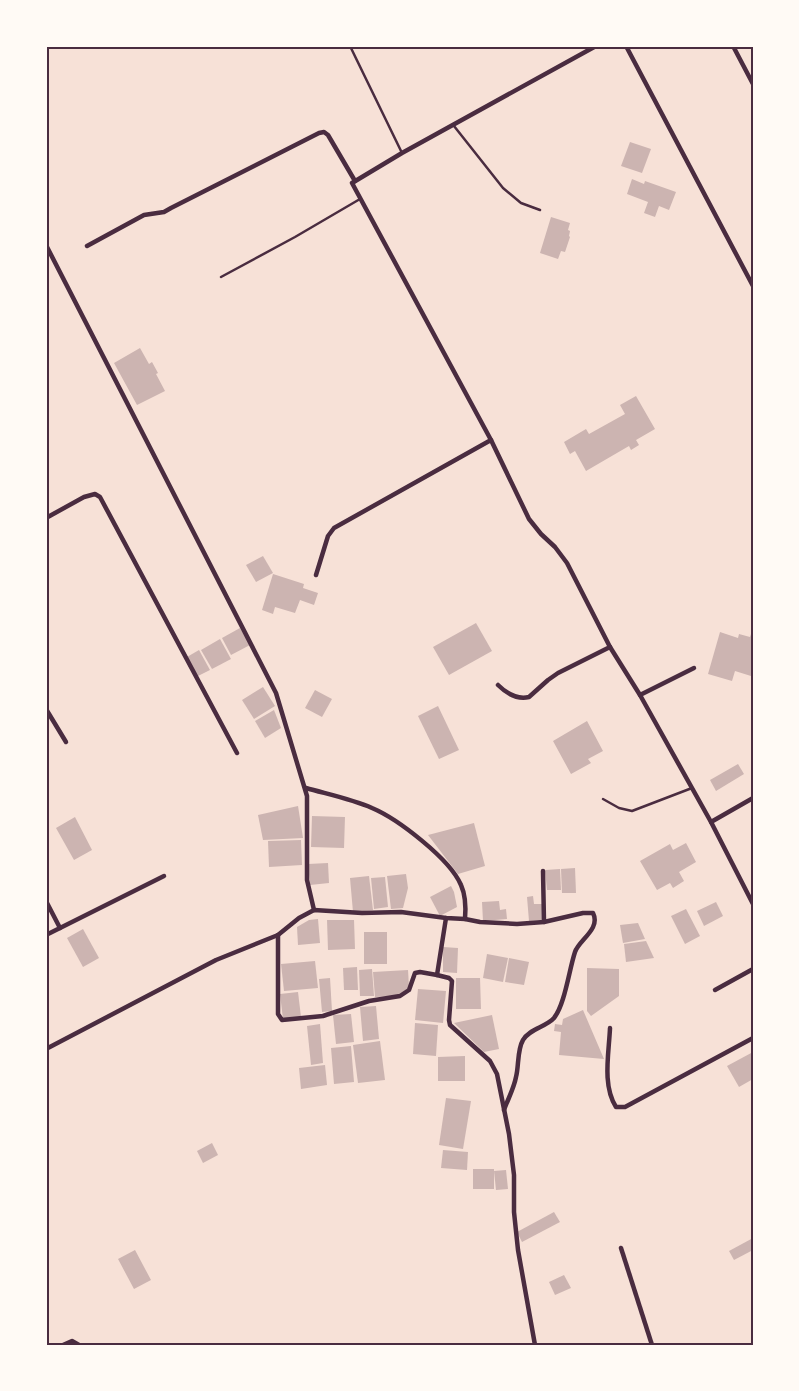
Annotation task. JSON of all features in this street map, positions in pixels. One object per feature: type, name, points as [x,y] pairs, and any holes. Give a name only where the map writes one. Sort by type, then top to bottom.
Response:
[{"type":"street","points":[[596,46],[402,153],[352,183],[492,440],[529,519],[560,553],[610,647],[640,695],[711,822],[753,904]]},
{"type":"street","points":[[626,46],[753,286]]},
{"type":"street","points":[[733,46],[753,84]]},
{"type":"street","points":[[87,246],[144,215],[164,212],[319,133],[324,132],[328,135],[355,181]]},
{"type":"street","points":[[46,244],[276,693],[306,788],[308,804],[307,880],[314,910]]},
{"type":"street","points":[[316,575],[328,536],[334,528],[492,440]]},
{"type":"street","points":[[46,518],[84,497],[96,494],[100,497],[237,753]]},
{"type":"street","points":[[498,685],[511,695],[524,698],[529,697],[558,673],[610,647]]},
{"type":"street","points":[[640,695],[694,668]]},
{"type":"street","points":[[46,708],[66,742]]},
{"type":"street","points":[[306,788],[370,806],[383,812],[419,838],[456,876],[464,894],[465,919]]},
{"type":"street","points":[[711,822],[753,798]]},
{"type":"street","points":[[543,870],[544,922]]},
{"type":"street","points":[[46,935],[164,876]]},
{"type":"street","points":[[46,901],[60,928]]},
{"type":"street","points":[[46,1049],[216,960],[278,935],[299,918],[314,910],[362,913],[401,912],[498,923],[544,922],[583,913],[593,913],[595,917],[592,929],[579,944],[575,952],[568,980],[555,1016],[547,1024],[522,1040],[516,1080],[504,1110]]},
{"type":"street","points":[[437,975],[446,918]]},
{"type":"street","points":[[278,935],[278,1014],[282,1020],[323,1016],[369,1001],[400,996],[409,990],[417,972],[449,978],[452,982],[449,1023],[451,1027],[492,1064],[497,1074],[514,1175],[515,1231],[535,1345]]},
{"type":"street","points":[[715,990],[753,970]]},
{"type":"street","points":[[610,1028],[608,1073],[610,1093],[616,1107],[620,1108],[753,1038]]},
{"type":"street","points":[[621,1248],[652,1345]]},
{"type":"street","points":[[63,1345],[72,1342],[79,1345]]},
{"type":"lane","points":[[350,46],[402,153]]},
{"type":"lane","points":[[454,126],[502,188],[520,203],[540,210]]},
{"type":"lane","points":[[221,277],[360,199]]},
{"type":"lane","points":[[603,798],[619,808],[632,810],[692,788]]},
{"type":"building","points":[[630,142],[651,149],[642,173],[621,166]]},
{"type":"building","points":[[632,179],[644,184],[645,181],[676,192],[669,210],[659,206],[655,217],[644,213],[648,202],[627,194]]},
{"type":"building","points":[[551,217],[570,223],[568,230],[570,231],[570,237],[565,252],[561,251],[558,259],[540,253]]},
{"type":"building","points":[[140,348],[149,364],[152,362],[165,391],[137,405],[114,363]]},
{"type":"building","points":[[636,396],[655,429],[636,440],[639,445],[631,450],[629,446],[586,471],[575,451],[570,454],[564,442],[586,429],[589,434],[625,414],[620,405]]},
{"type":"building","points":[[263,556],[273,573],[256,582],[246,565]]},
{"type":"building","points":[[273,574],[304,584],[303,588],[318,593],[314,605],[300,600],[295,613],[275,607],[273,614],[262,610]]},
{"type":"building","points":[[476,623],[492,651],[449,675],[433,647]]},
{"type":"building","points":[[240,628],[250,645],[231,655],[222,638]]},
{"type":"building","points":[[720,632],[738,638],[739,634],[750,637],[751,634],[753,635],[753,669],[751,676],[735,671],[732,681],[708,674]]},
{"type":"building","points":[[220,639],[231,659],[212,669],[201,650]]},
{"type":"building","points":[[199,650],[210,670],[198,676],[187,657]]},
{"type":"building","points":[[263,687],[275,706],[254,719],[242,700]]},
{"type":"building","points":[[315,690],[332,699],[322,717],[305,708]]},
{"type":"building","points":[[438,706],[459,750],[439,759],[418,716]]},
{"type":"building","points":[[274,710],[281,728],[265,738],[255,721]]},
{"type":"building","points":[[587,721],[603,751],[588,759],[591,763],[571,774],[553,741]]},
{"type":"building","points":[[738,764],[744,774],[716,791],[710,780]]},
{"type":"building","points":[[298,806],[303,838],[263,840],[258,815]]},
{"type":"building","points":[[312,816],[345,817],[344,848],[311,847]]},
{"type":"building","points":[[75,817],[92,850],[74,860],[56,828]]},
{"type":"building","points":[[474,823],[485,866],[458,874],[428,835]]},
{"type":"building","points":[[301,840],[302,865],[269,867],[268,841]]},
{"type":"building","points":[[686,843],[696,862],[679,872],[684,881],[673,888],[670,883],[657,890],[640,861],[670,844],[673,850]]},
{"type":"building","points":[[328,863],[329,883],[310,885],[308,864]]},
{"type":"building","points":[[575,868],[576,893],[562,893],[561,869]]},
{"type":"building","points":[[560,869],[561,890],[547,890],[545,870]]},
{"type":"building","points":[[406,874],[408,888],[403,908],[391,909],[387,876]]},
{"type":"building","points":[[369,876],[373,910],[353,912],[350,878]]},
{"type":"building","points":[[385,877],[388,907],[374,909],[371,878]]},
{"type":"building","points":[[451,886],[457,907],[440,916],[430,897]]},
{"type":"building","points":[[533,896],[534,904],[542,904],[543,920],[529,921],[527,897]]},
{"type":"building","points":[[499,901],[500,910],[506,909],[507,919],[483,921],[482,902]]},
{"type":"building","points":[[716,902],[723,916],[704,926],[697,911]]},
{"type":"building","points":[[686,909],[700,936],[685,944],[671,916]]},
{"type":"building","points":[[318,919],[320,943],[298,945],[297,927],[309,920]]},
{"type":"building","points":[[327,920],[354,920],[355,949],[328,950]]},
{"type":"building","points":[[638,923],[645,939],[623,943],[620,925]]},
{"type":"building","points":[[83,929],[99,958],[83,967],[67,938]]},
{"type":"building","points":[[364,932],[387,932],[387,964],[364,964]]},
{"type":"building","points":[[646,941],[654,958],[626,962],[624,944]]},
{"type":"building","points":[[443,947],[458,948],[457,973],[443,972]]},
{"type":"building","points":[[487,954],[508,958],[503,982],[483,978]]},
{"type":"building","points":[[509,958],[529,962],[524,985],[505,982]]},
{"type":"building","points":[[315,961],[318,988],[284,991],[281,964]]},
{"type":"building","points":[[357,967],[358,990],[344,990],[343,968]]},
{"type":"building","points":[[587,968],[619,969],[619,996],[591,1016],[587,1011]]},
{"type":"building","points":[[372,969],[374,996],[360,996],[359,970]]},
{"type":"building","points":[[408,970],[409,987],[400,996],[375,997],[373,972]]},
{"type":"building","points":[[330,978],[332,1011],[322,1012],[319,979]]},
{"type":"building","points":[[456,978],[480,978],[481,1009],[456,1009]]},
{"type":"building","points":[[418,989],[446,991],[443,1023],[415,1020]]},
{"type":"building","points":[[298,992],[301,1017],[283,1019],[280,994]]},
{"type":"building","points":[[376,1006],[379,1039],[363,1041],[360,1007]]},
{"type":"building","points":[[583,1010],[604,1059],[559,1055],[561,1032],[554,1031],[555,1024],[562,1025],[563,1019]]},
{"type":"building","points":[[351,1014],[354,1042],[336,1044],[333,1015]]},
{"type":"building","points":[[492,1015],[499,1049],[484,1052],[454,1023]]},
{"type":"building","points":[[415,1023],[438,1025],[436,1056],[413,1054]]},
{"type":"building","points":[[320,1024],[323,1063],[311,1065],[307,1026]]},
{"type":"building","points":[[380,1041],[385,1080],[358,1083],[353,1045]]},
{"type":"building","points":[[351,1046],[354,1082],[334,1084],[331,1048]]},
{"type":"building","points":[[753,1052],[753,1079],[739,1087],[727,1066]]},
{"type":"building","points":[[465,1056],[465,1081],[438,1081],[438,1057]]},
{"type":"building","points":[[325,1065],[327,1085],[301,1089],[299,1068]]},
{"type":"building","points":[[446,1098],[471,1101],[463,1149],[439,1145]]},
{"type":"building","points":[[212,1143],[218,1155],[203,1163],[197,1151]]},
{"type":"building","points":[[443,1150],[468,1152],[467,1170],[441,1168]]},
{"type":"building","points":[[473,1169],[494,1169],[494,1189],[473,1189]]},
{"type":"building","points":[[506,1170],[508,1189],[496,1190],[494,1171]]},
{"type":"building","points":[[554,1212],[560,1222],[522,1242],[517,1232]]},
{"type":"building","points":[[753,1238],[753,1250],[734,1260],[729,1251]]},
{"type":"building","points":[[135,1250],[151,1280],[134,1289],[118,1259]]},
{"type":"building","points":[[564,1275],[571,1288],[555,1295],[549,1282]]}]
